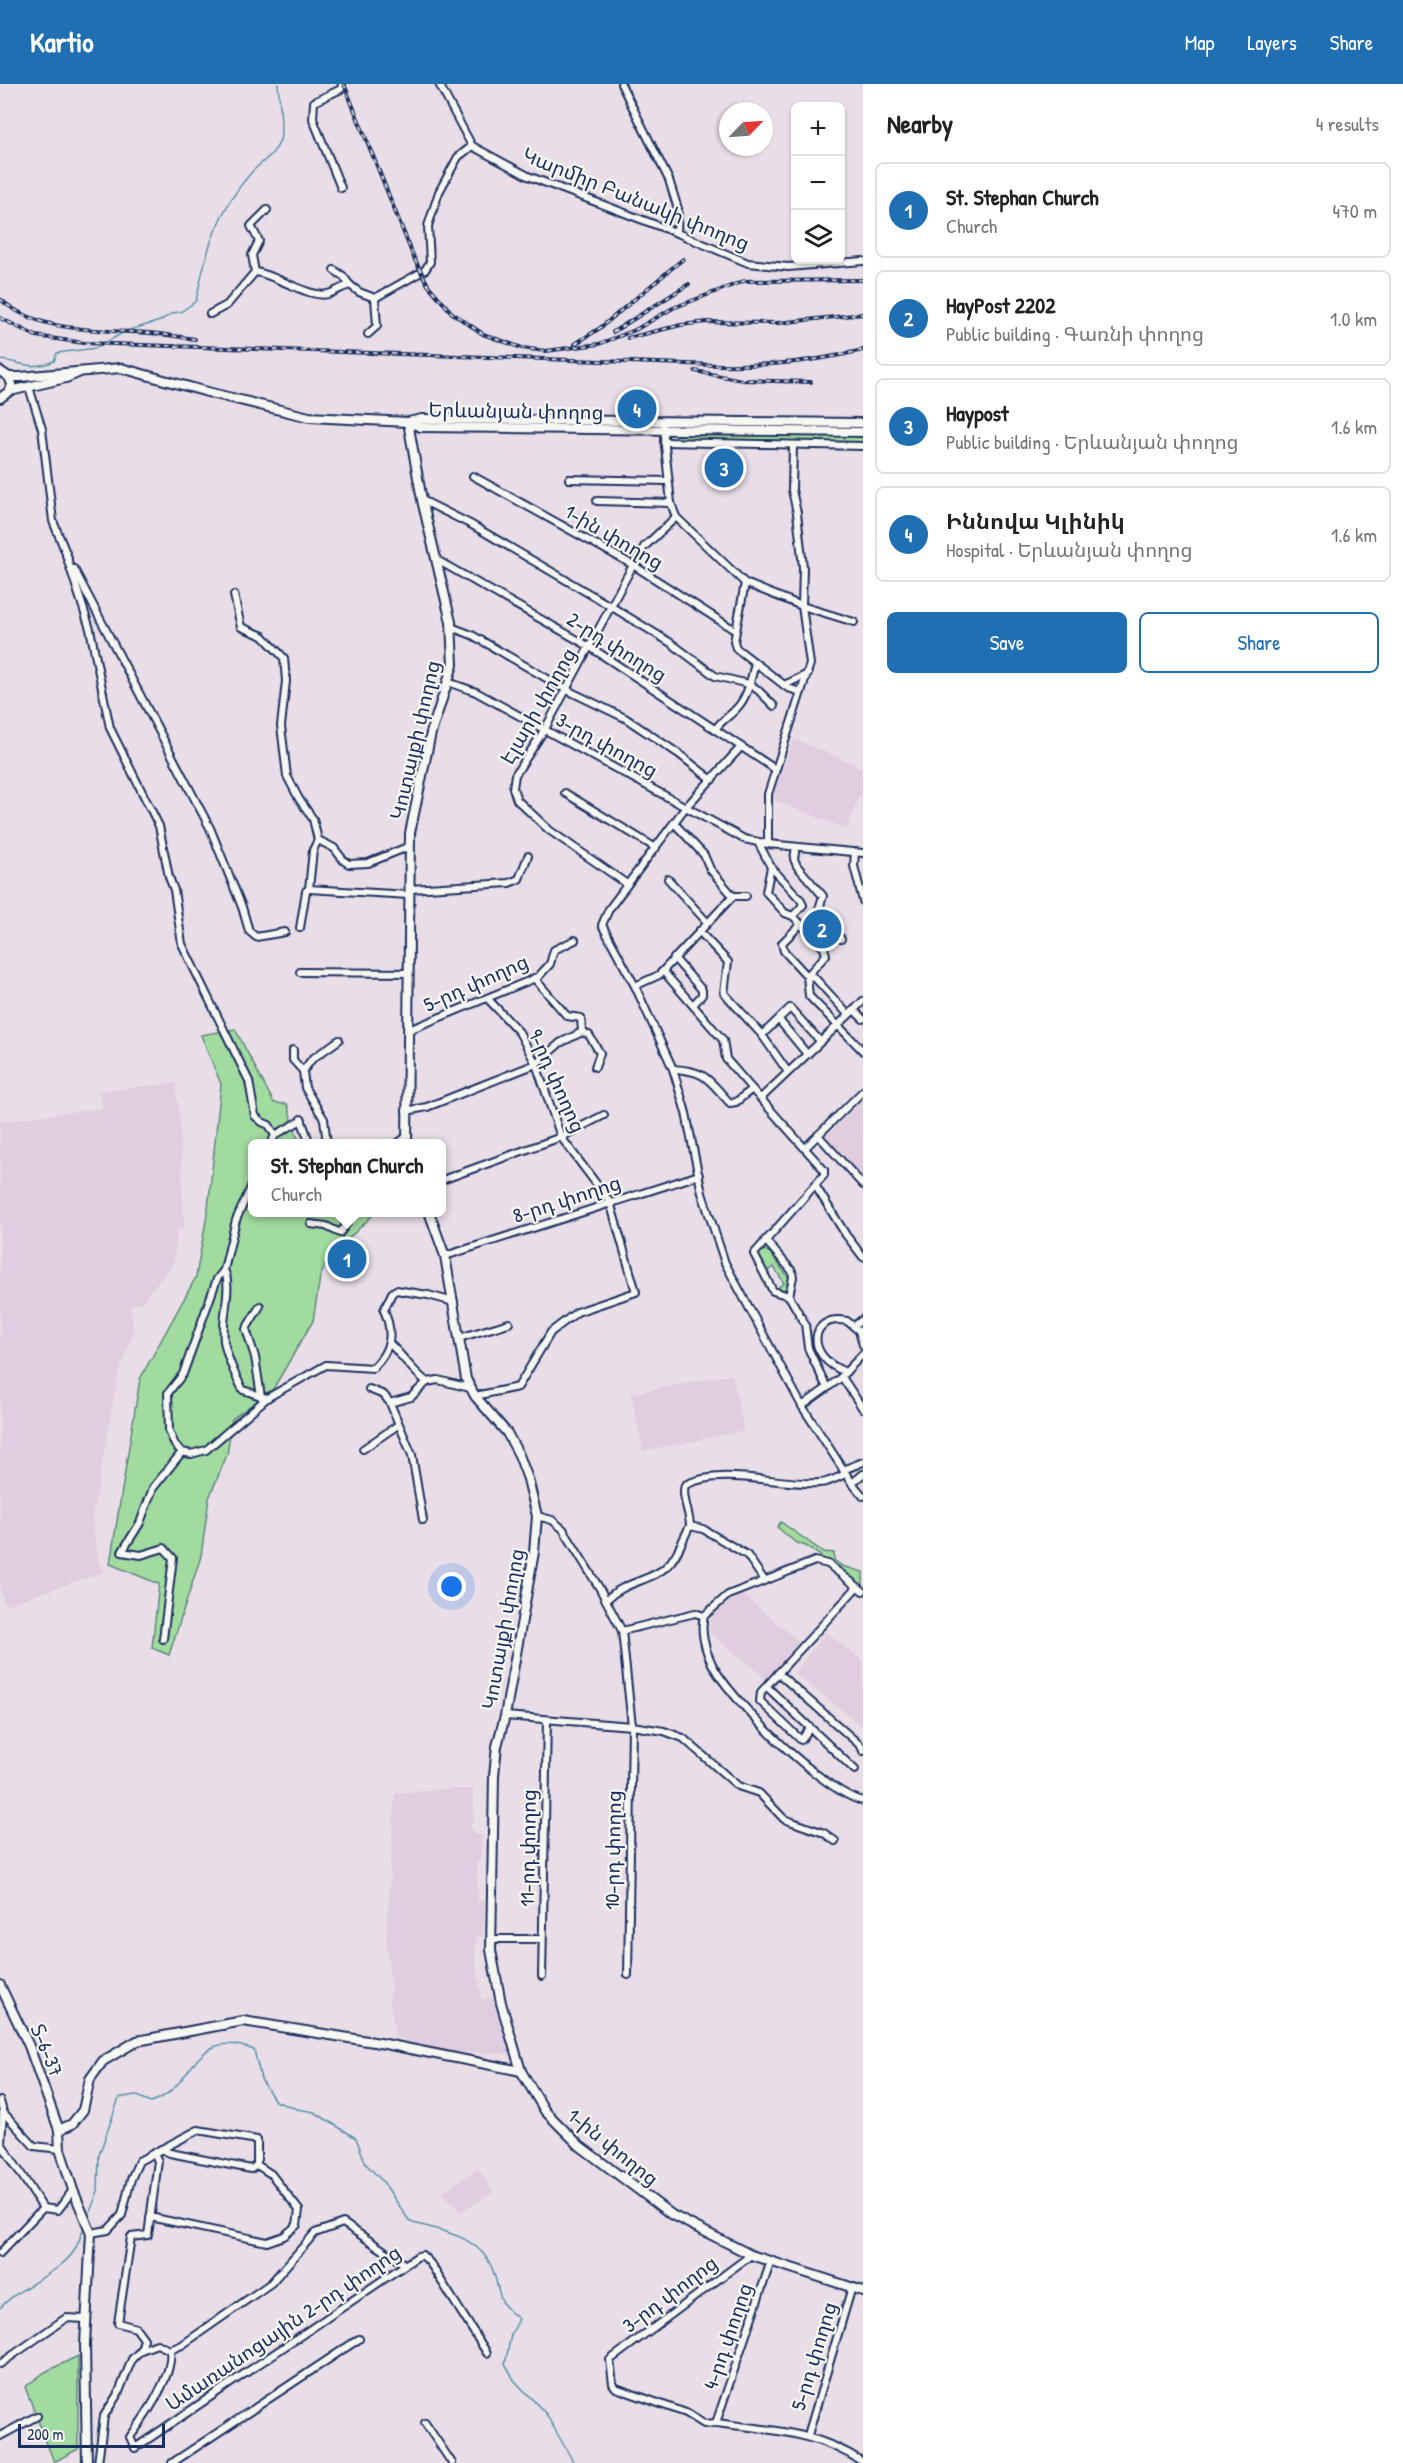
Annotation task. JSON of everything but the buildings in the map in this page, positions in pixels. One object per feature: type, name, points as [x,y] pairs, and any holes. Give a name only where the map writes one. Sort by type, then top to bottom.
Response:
[{"type":"main road","name":"Երևանյան փողոց","points":[[82,371],[121,368],[309,417],[408,422],[422,419],[863,432]]},
{"type":"main road","points":[[0,371],[9,377],[12,384],[10,391]]},
{"type":"main road","points":[[9,377],[82,371]]},
{"type":"main road","points":[[0,398],[10,391],[66,378],[82,371]]},
{"type":"main road","name":"Կոտայքի փողոց","points":[[406,1139],[410,833],[431,733],[453,665],[451,627],[422,500],[408,422]]},
{"type":"main road","name":"Երևանյան փողոց","points":[[663,426],[863,423]]},
{"type":"main road","name":"Կոտայքի փողոց","points":[[431,1217],[445,1256],[466,1380],[475,1396],[498,1420],[519,1455],[528,1479],[537,1516],[534,1552],[505,1716],[497,1746],[494,1776],[491,1939],[501,2003],[521,2071]]},
{"type":"main road","name":"Տ-6-37","points":[[0,1984],[2,1995],[29,2046],[59,2130],[60,2149],[91,2233],[86,2319],[87,2463]]},
{"type":"main road","points":[[59,2130],[72,2124],[83,2110],[90,2079],[103,2061],[137,2041],[243,2021],[380,2043],[521,2071]]},
{"type":"main road","name":"1-ին փողոց","points":[[521,2071],[545,2111],[580,2146],[672,2215],[751,2255],[863,2291]]},
{"type":"street","points":[[341,188],[313,119],[314,102],[341,88],[342,84]]},
{"type":"street","points":[[334,270],[359,292],[375,298],[425,270],[430,262],[428,226],[439,192],[458,158],[472,146],[439,84]]},
{"type":"street","points":[[621,84],[669,180],[678,209],[677,233]]},
{"type":"street","name":"Կարմիր Բանակի փողոց","points":[[472,146],[528,176],[748,263],[788,267],[863,261]]},
{"type":"street","points":[[255,272],[252,255],[259,241],[251,226],[267,210]]},
{"type":"street","points":[[255,272],[265,273],[317,294],[327,294],[350,285]]},
{"type":"street","points":[[210,314],[227,304],[255,272]]},
{"type":"street","points":[[368,334],[377,326],[375,298]]},
{"type":"street","points":[[29,387],[42,429],[53,521],[90,629],[110,728],[159,826],[169,877],[174,890],[182,944],[249,1081],[255,1116],[269,1125],[276,1135]]},
{"type":"street","points":[[663,426],[671,503],[676,517],[745,583],[802,606],[854,622]]},
{"type":"street","points":[[664,442],[863,446]]},
{"type":"street","points":[[768,844],[768,794],[810,664],[802,606],[803,567],[792,490],[793,445]]},
{"type":"street","name":"1-ին փողոց","points":[[473,476],[633,565],[736,631]]},
{"type":"street","points":[[569,479],[668,481]]},
{"type":"street","points":[[422,500],[472,525],[612,607],[670,643],[715,676],[749,684],[774,706]]},
{"type":"street","points":[[597,501],[671,503]]},
{"type":"street","name":"Էլարի փողոց","points":[[627,884],[549,830],[517,800],[513,788],[516,775],[545,729],[633,565],[644,547],[676,517]]},
{"type":"street","points":[[66,555],[210,828],[242,907],[249,931],[256,937],[285,932]]},
{"type":"street","name":"2-րդ փողոց","points":[[437,560],[590,647],[775,769]]},
{"type":"street","points":[[745,583],[736,631],[736,648],[784,685],[801,692]]},
{"type":"street","points":[[234,595],[241,627],[263,636],[284,658],[286,681],[281,726],[287,776],[313,819],[318,840],[313,850],[309,889],[306,891],[300,928]]},
{"type":"street","points":[[451,627],[472,634],[565,689],[625,718],[679,754],[712,780]]},
{"type":"street","points":[[716,730],[722,719],[737,708],[747,694],[755,663]]},
{"type":"street","points":[[784,685],[808,674]]},
{"type":"street","name":"3-րդ փողոց","points":[[448,682],[476,692],[733,834],[768,844],[863,853]]},
{"type":"street","points":[[740,748],[685,808],[609,909],[602,925],[635,986],[673,1069],[718,1246],[725,1263],[802,1406],[844,1472],[863,1496]]},
{"type":"street","points":[[565,793],[656,848]]},
{"type":"street","points":[[674,823],[704,855],[710,869],[734,896]]},
{"type":"street","points":[[318,840],[334,848],[344,861],[358,865],[410,846]]},
{"type":"street","points":[[758,842],[771,867],[801,900],[803,905],[793,916]]},
{"type":"street","points":[[796,847],[795,862],[823,896],[819,907],[820,912],[841,939]]},
{"type":"street","points":[[855,852],[854,866],[863,901]]},
{"type":"street","points":[[309,889],[410,892],[509,883],[519,879],[528,856]]},
{"type":"street","points":[[771,867],[766,892],[785,913],[793,916],[824,948],[826,955],[807,976],[808,996],[863,1051]]},
{"type":"street","points":[[668,879],[707,922]]},
{"type":"street","points":[[635,986],[663,971],[734,896],[746,896]]},
{"type":"street","points":[[801,924],[782,943],[784,951],[807,976],[814,977],[845,1011]]},
{"type":"street","points":[[699,931],[728,962],[724,993],[762,1035],[788,1072]]},
{"type":"street","name":"5-րդ փողոց","points":[[409,1030],[534,978],[550,964],[554,950],[576,940]]},
{"type":"street","points":[[674,958],[702,990],[702,995],[693,1005]]},
{"type":"street","points":[[663,971],[723,1040],[726,1059],[806,1147],[825,1172],[755,1251],[755,1259],[773,1291],[789,1296]]},
{"type":"street","points":[[300,972],[409,973]]},
{"type":"street","points":[[534,978],[567,1016],[581,1018],[582,1032]]},
{"type":"street","name":"9-րդ փողոց","points":[[475,1396],[518,1387],[551,1332],[577,1312],[636,1292],[610,1203],[561,1137],[536,1064],[519,1032],[488,999]]},
{"type":"street","points":[[761,1098],[863,1002]]},
{"type":"street","points":[[762,1035],[787,1010],[792,1010],[820,1041]]},
{"type":"street","points":[[854,1010],[863,1019]]},
{"type":"street","points":[[779,1020],[807,1054]]},
{"type":"street","points":[[406,1111],[427,1107],[536,1064],[560,1043],[582,1032],[589,1035],[600,1053],[595,1067]]},
{"type":"street","points":[[303,1071],[312,1059],[339,1040]]},
{"type":"street","points":[[292,1050],[293,1060],[303,1071],[305,1088],[324,1119],[326,1139]]},
{"type":"street","points":[[673,1069],[695,1070],[702,1073],[730,1103],[736,1102],[752,1089]]},
{"type":"street","points":[[806,1147],[863,1090]]},
{"type":"street","points":[[446,1178],[561,1137],[604,1115]]},
{"type":"street","points":[[274,1139],[276,1135],[301,1118],[309,1139]]},
{"type":"street","points":[[818,1136],[863,1185]]},
{"type":"street","name":"8-րդ փողոց","points":[[445,1256],[699,1175]]},
{"type":"street","points":[[815,1185],[846,1235],[863,1257]]},
{"type":"street","points":[[248,1194],[236,1220],[224,1270],[217,1279],[183,1374],[168,1393],[169,1431],[182,1452],[191,1454],[206,1450],[264,1398],[326,1365],[370,1369],[382,1359],[390,1344],[388,1318],[384,1310],[392,1293],[396,1290],[453,1302]]},
{"type":"street","points":[[311,1224],[326,1226],[340,1233],[347,1223],[346,1217]]},
{"type":"street","points":[[765,1240],[792,1271],[789,1296],[805,1324],[808,1348],[827,1388]]},
{"type":"street","points":[[224,1270],[228,1283],[223,1316],[224,1342],[243,1390],[264,1398]]},
{"type":"street","points":[[260,1306],[246,1329],[264,1398]]},
{"type":"street","points":[[854,1326],[863,1318]]},
{"type":"street","points":[[802,1406],[844,1374],[862,1354],[863,1345],[859,1331],[841,1320],[830,1322],[820,1329],[816,1340],[820,1354],[825,1361],[844,1374],[863,1409]]},
{"type":"street","points":[[459,1338],[509,1323]]},
{"type":"street","points":[[390,1344],[403,1356],[411,1370],[427,1382]]},
{"type":"street","points":[[390,1403],[411,1397],[427,1382],[438,1380],[470,1388]]},
{"type":"street","points":[[369,1389],[384,1395],[390,1403],[412,1455],[423,1520]]},
{"type":"street","points":[[363,1449],[398,1425]]},
{"type":"street","points":[[163,1639],[174,1558],[164,1548],[141,1555],[122,1552],[140,1523],[153,1488],[182,1452]]},
{"type":"street","points":[[606,1600],[623,1586],[666,1568],[674,1558],[690,1526],[683,1489],[691,1482],[732,1477],[819,1483],[863,1462]]},
{"type":"street","points":[[852,1483],[863,1474]]},
{"type":"street","points":[[537,1516],[552,1520],[563,1529],[622,1631],[695,1613],[704,1616]]},
{"type":"street","points":[[690,1526],[703,1529],[747,1555],[764,1580]]},
{"type":"street","points":[[810,1728],[801,1740],[760,1701],[761,1692],[766,1686],[860,1589],[820,1561],[728,1595],[704,1616],[703,1631],[709,1658],[730,1691],[778,1741],[824,1779],[848,1796],[863,1802]]},
{"type":"street","name":"10-րդ փողոց","points":[[622,1631],[632,1726],[628,1975]]},
{"type":"street","points":[[778,1673],[861,1746],[863,1751]]},
{"type":"street","points":[[766,1686],[855,1770]]},
{"type":"street","points":[[505,1716],[632,1726],[664,1731],[683,1738],[738,1786],[759,1792],[784,1819],[824,1833],[835,1841]]},
{"type":"street","name":"11-րդ փողոց","points":[[542,1976],[547,1720]]},
{"type":"street","points":[[491,1939],[542,1939]]},
{"type":"street","points":[[0,2101],[3,2112],[1,2143],[43,2208],[58,2210],[74,2190]]},
{"type":"street","points":[[3,2112],[34,2146],[60,2149]]},
{"type":"street","points":[[91,2233],[108,2230],[122,2215],[131,2179],[139,2161],[161,2149],[198,2130],[256,2140],[256,2165],[252,2169],[170,2153],[161,2149]]},
{"type":"street","points":[[141,2350],[144,2339],[136,2328],[118,2323],[131,2237],[148,2235],[158,2162],[154,2153]]},
{"type":"street","points":[[150,2217],[267,2242],[284,2236],[297,2225],[299,2210],[271,2174],[256,2165]]},
{"type":"street","points":[[0,2253],[43,2208]]},
{"type":"street","points":[[98,2463],[104,2416],[118,2392],[132,2359],[141,2350],[157,2344],[170,2350],[182,2345],[271,2283],[315,2233],[343,2223],[404,2264]]},
{"type":"street","name":"Ամառանոցային 2-րդ փողոց","points":[[170,2350],[172,2362],[145,2417],[130,2437],[135,2448],[404,2264],[422,2255],[430,2263],[487,2353]]},
{"type":"street","name":"3-րդ փողոց","points":[[716,2423],[704,2424],[686,2413],[616,2388],[610,2360],[751,2255]]},
{"type":"street","name":"4-րդ փողոց","points":[[716,2423],[771,2261]]},
{"type":"street","name":"5-րդ փողոց","points":[[808,2435],[852,2287]]},
{"type":"street","points":[[0,2364],[66,2318],[86,2319]]},
{"type":"street","points":[[172,2463],[359,2339]]},
{"type":"street","points":[[0,2436],[37,2416]]},
{"type":"street","points":[[425,2423],[452,2463]]},
{"type":"street","points":[[716,2423],[808,2435],[847,2451],[863,2462]]},
{"type":"shaded area","points":[[794,739],[863,768],[863,797],[859,796],[847,829],[771,799]]},
{"type":"shaded area","points":[[176,1083],[184,1228],[177,1229],[174,1262],[141,1303],[130,1305],[134,1330],[117,1380],[92,1519],[99,1564],[104,1572],[5,1605],[0,1589],[0,1121],[102,1108],[99,1091]]},
{"type":"shaded area","points":[[863,1098],[863,1181],[824,1139]]},
{"type":"shaded area","points":[[732,1374],[744,1431],[643,1451],[631,1394]]},
{"type":"shaded area","points":[[742,1594],[799,1641],[767,1680],[709,1632],[711,1615],[726,1599]]},
{"type":"shaded area","points":[[826,1632],[863,1661],[862,1726],[794,1673]]},
{"type":"shaded area","points":[[473,1789],[474,1822],[470,1822],[474,1834],[482,1835],[480,1861],[477,1862],[478,1900],[485,1900],[483,1936],[476,1936],[475,1953],[481,2000],[492,1997],[509,2052],[505,2054],[424,2050],[395,2036],[389,1997],[391,1988],[386,1940],[395,1793]]},
{"type":"shaded area","points":[[478,2168],[493,2192],[461,2212],[441,2193]]},
{"type":"green space","points":[[677,435],[863,436],[863,443],[677,440]]},
{"type":"green space","points":[[235,1029],[274,1103],[287,1104],[298,1139],[248,1139],[248,1217],[371,1217],[328,1258],[320,1277],[313,1321],[273,1389],[232,1419],[227,1455],[209,1498],[201,1556],[169,1655],[152,1648],[159,1584],[110,1564],[140,1379],[196,1277],[208,1209],[221,1084],[201,1035]]},
{"type":"green space","points":[[765,1250],[770,1253],[789,1278],[786,1288],[781,1291],[777,1288],[784,1283],[774,1267],[766,1272],[758,1258],[758,1253]]},
{"type":"green space","points":[[781,1522],[823,1552],[834,1553],[834,1560],[842,1566],[863,1572],[863,1588],[808,1547],[795,1542],[777,1527]]},
{"type":"green space","points":[[78,2356],[78,2449],[54,2462],[25,2387],[45,2372]]},
{"type":"waterway","points":[[0,360],[32,366],[45,364],[54,361],[57,353],[96,348],[126,331],[160,321],[172,313],[181,312],[196,301],[204,266],[221,218],[238,189],[278,146],[281,135],[278,84]]},
{"type":"waterway","points":[[90,2212],[98,2191],[99,2155],[119,2098],[135,2095],[151,2102],[166,2095],[196,2061],[206,2052],[218,2046],[233,2044],[254,2050],[261,2079],[275,2101],[314,2112],[356,2138],[366,2164],[384,2183],[410,2222],[468,2241],[486,2257],[492,2268],[502,2301],[519,2319],[511,2335],[505,2364],[514,2380],[546,2414],[574,2463]]},
{"type":"waterway","points":[[0,2308],[17,2293],[59,2267],[76,2248],[85,2225]]},
{"type":"railway","points":[[344,84],[414,258],[428,285],[452,313],[483,334],[522,348],[546,351],[599,344],[635,330],[673,308],[744,281],[863,280]]},
{"type":"railway","points":[[575,344],[600,328],[683,259]]},
{"type":"railway","points":[[613,332],[689,284]]},
{"type":"railway","points":[[0,299],[33,319],[70,328],[155,333],[195,339]]},
{"type":"railway","points":[[628,338],[681,325],[707,322],[778,323],[863,314]]},
{"type":"railway","points":[[0,318],[36,336],[84,343],[709,365],[797,362],[863,350]]},
{"type":"railway","points":[[695,371],[742,380],[811,382]]},
{"type":"place","name":"Իննովա Կլինիկ","points":[[637,409]]},
{"type":"place","name":"Haypost","points":[[724,468]]},
{"type":"place","name":"HayPost 2202","points":[[822,929]]},
{"type":"place","name":"St. Stephan Church","points":[[347,1259]]}]
